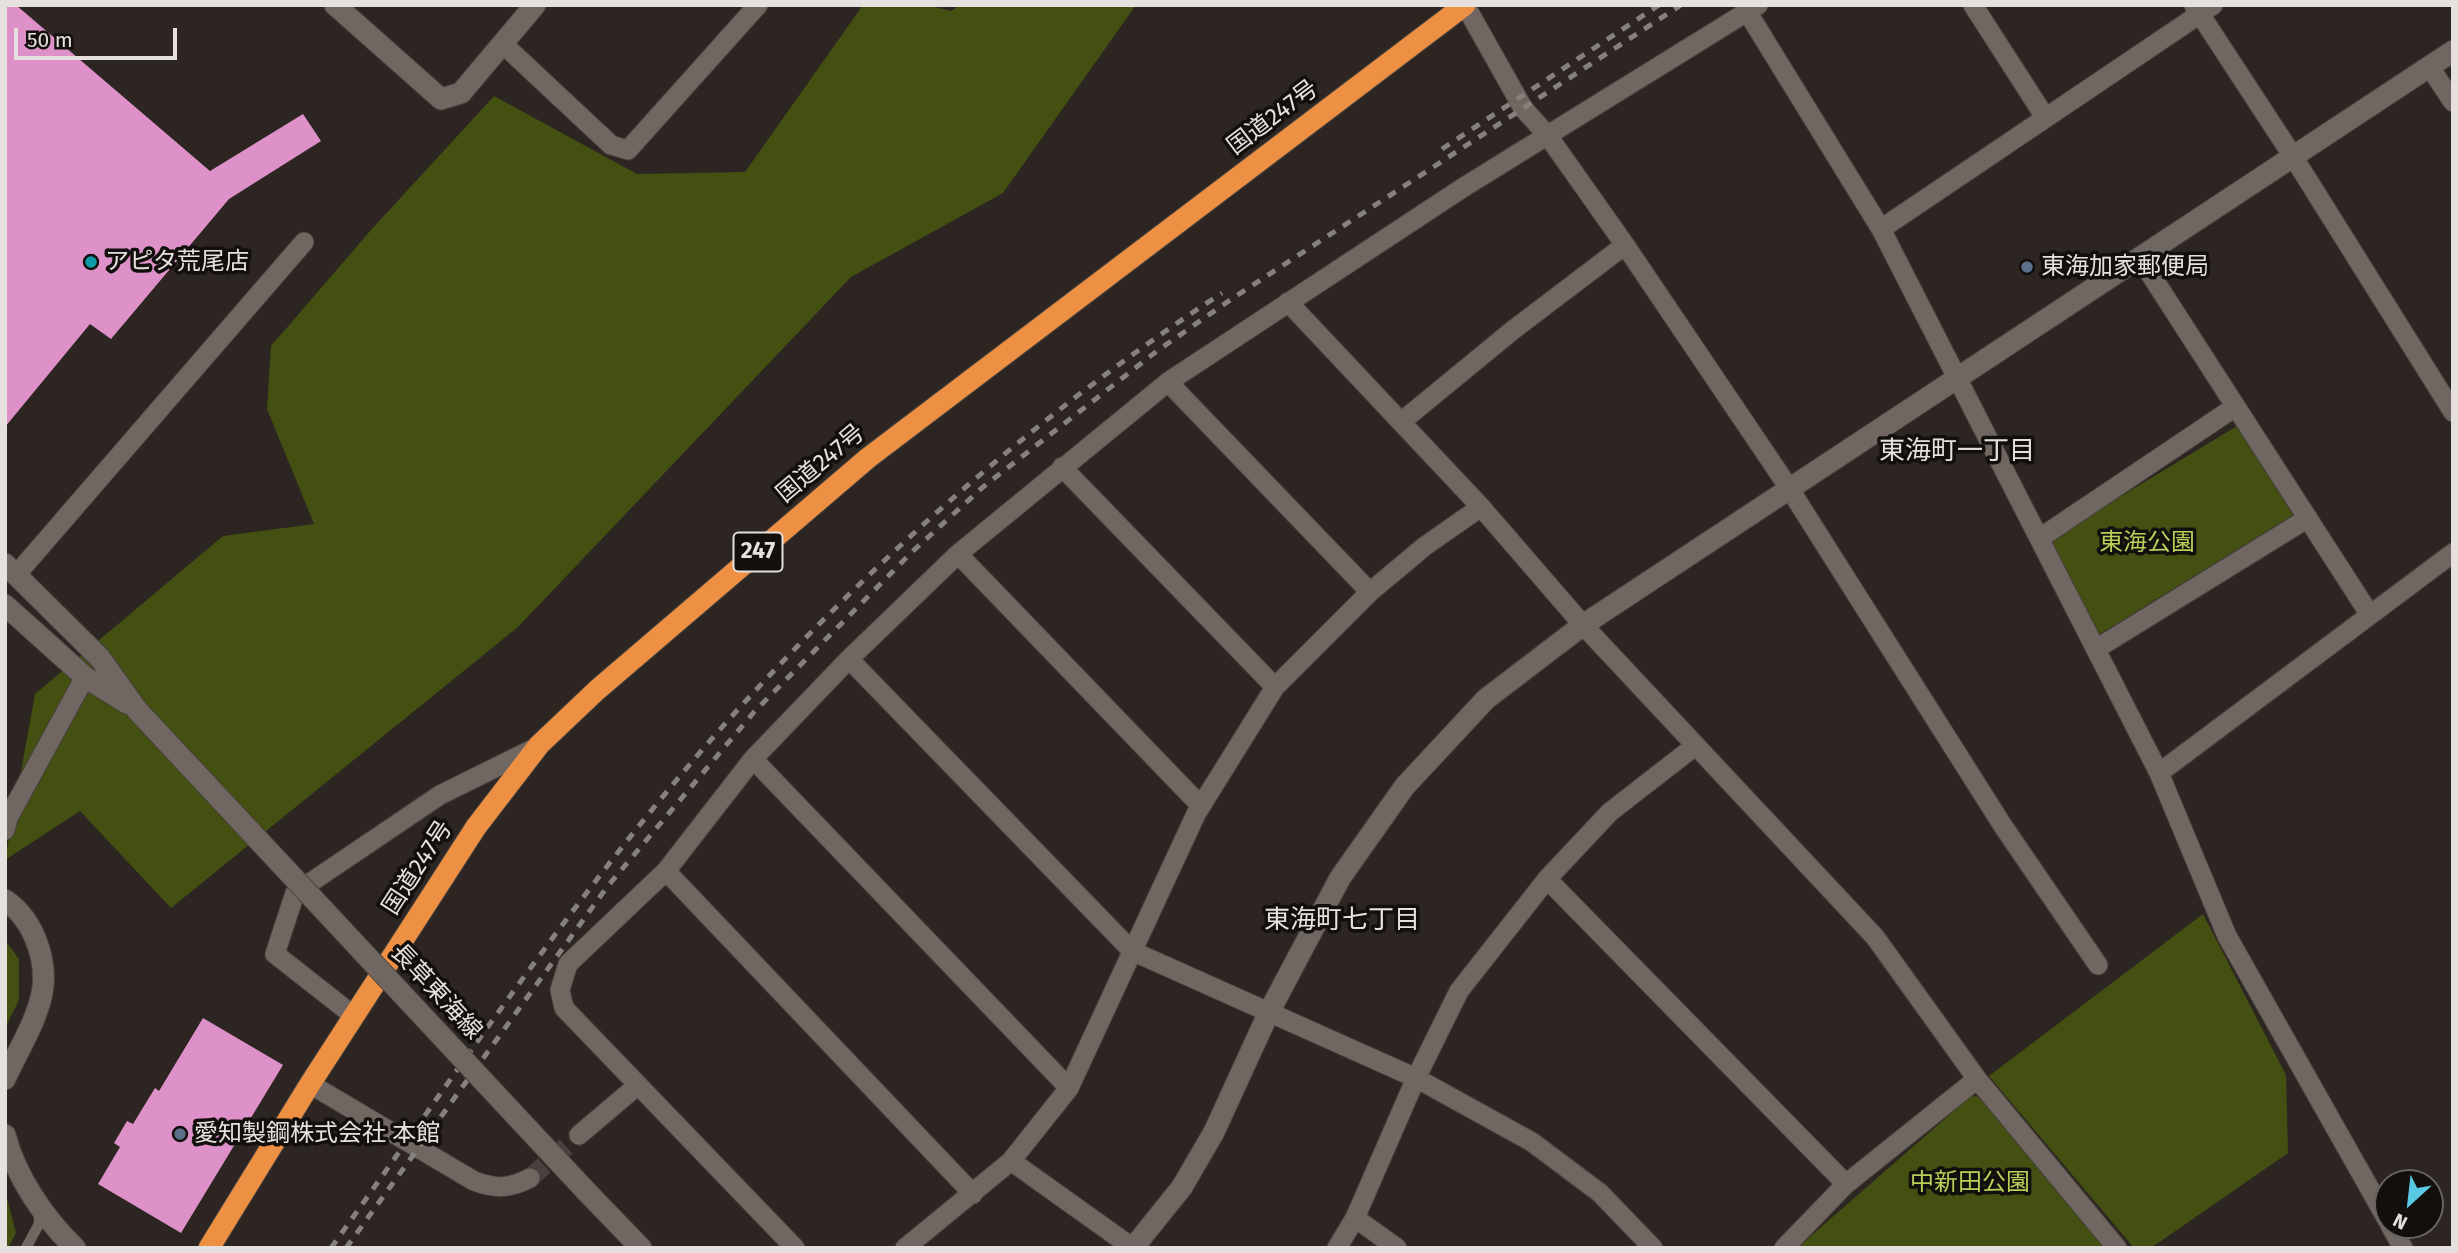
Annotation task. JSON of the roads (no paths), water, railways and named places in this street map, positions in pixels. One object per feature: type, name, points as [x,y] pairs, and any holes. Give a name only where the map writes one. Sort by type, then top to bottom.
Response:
[{"type":"highway","name":"国道247号","points":[[209,1248],[310,1084],[475,827],[539,746],[597,690],[867,458],[1465,5]]},
{"type":"street","points":[[335,5],[441,99],[461,93],[535,5]]},
{"type":"street","points":[[503,44],[611,145],[628,150],[758,5]]},
{"type":"street","points":[[1465,5],[1517,99],[1548,136],[1625,244],[1789,488],[1997,816],[2098,965]]},
{"type":"street","points":[[1973,5],[2045,117]]},
{"type":"street","points":[[795,1248],[564,1008],[560,990],[568,964],[666,871],[753,760],[849,659],[958,554],[1062,467],[1168,382],[1288,302],[1753,9],[1881,229],[1958,376],[2159,773],[2227,936],[2374,1196]]},
{"type":"street","points":[[1881,229],[2202,9],[2453,412]]},
{"type":"street","points":[[1011,1161],[1133,1248],[1189,1176],[1214,1132],[1269,1012],[1340,878],[1405,786],[1486,699],[1583,625],[2453,51]]},
{"type":"street","points":[[2429,66],[2453,102]]},
{"type":"street","points":[[10,570],[304,242]]},
{"type":"street","points":[[1401,422],[1513,330],[1625,244]]},
{"type":"street","points":[[2140,258],[2370,615]]},
{"type":"street","points":[[1288,302],[1481,507],[1583,625],[1875,937],[1977,1079],[2117,1248]]},
{"type":"street","points":[[1168,382],[1370,592]]},
{"type":"street","points":[[2040,538],[2235,407]]},
{"type":"street","points":[[1062,467],[1275,687]]},
{"type":"street","points":[[905,1248],[1011,1161],[1069,1088],[1200,805],[1275,687],[1370,592],[1425,546],[1481,507]]},
{"type":"street","points":[[2096,649],[2308,518]]},
{"type":"street","points":[[2159,773],[2453,553]]},
{"type":"street","points":[[958,554],[1200,805]]},
{"type":"street","name":"長草東海線","points":[[10,570],[100,658],[137,710],[641,1248]]},
{"type":"street","name":"長草東海線","points":[[5,605],[85,677],[137,710]]},
{"type":"street","points":[[849,659],[1132,951],[1416,1078],[1532,1142],[1600,1193],[1653,1248]]},
{"type":"street","points":[[5,831],[8,818],[85,677]]},
{"type":"street","points":[[354,1016],[275,954],[295,893],[440,795],[539,746]]},
{"type":"street","points":[[1337,1248],[1355,1219],[1416,1078],[1459,991],[1547,879],[1610,812],[1695,746]]},
{"type":"street","points":[[753,760],[1069,1088]]},
{"type":"street","points":[[666,871],[973,1194]]},
{"type":"street","points":[[1547,879],[1846,1184]]},
{"type":"street","points":[[5,900],[33,929],[43,986],[35,1015],[5,1079]]},
{"type":"street","points":[[1784,1248],[1846,1184],[1977,1079]]},
{"type":"street","points":[[310,1084],[474,1181],[493,1188],[512,1188],[530,1178]]},
{"type":"street","points":[[579,1135],[638,1085]]},
{"type":"street","points":[[5,1135],[18,1172],[69,1246]]},
{"type":"street","points":[[1355,1219],[1397,1248]]},
{"type":"lane","points":[[26,1248],[39,1224],[39,1204]]},
{"type":"tunnel","points":[[530,1178],[579,1135]]},
{"type":"railway","points":[[1442,149],[1659,5]]},
{"type":"railway","points":[[346,1248],[607,887],[754,712],[913,551],[983,487],[1157,351],[1233,298],[1681,5]]},
{"type":"railway","points":[[331,1248],[580,902],[686,769],[742,705],[852,591],[969,484],[1093,384],[1222,293]]},
{"type":"place","name":"アピタ荒尾店","points":[[91,262]]},
{"type":"place","name":"東海加家郵便局","points":[[2027,267]]},
{"type":"place","name":"愛知製鋼株式会社 本館","points":[[180,1134]]},
{"type":"district","name":"東海町一丁目","points":[[1957,452]]},
{"type":"district","name":"東海町七丁目","points":[[1342,921]]},
{"type":"park label","name":"東海公園","points":[[2147,543]]},
{"type":"park label","name":"中新田公園","points":[[1970,1183]]}]
